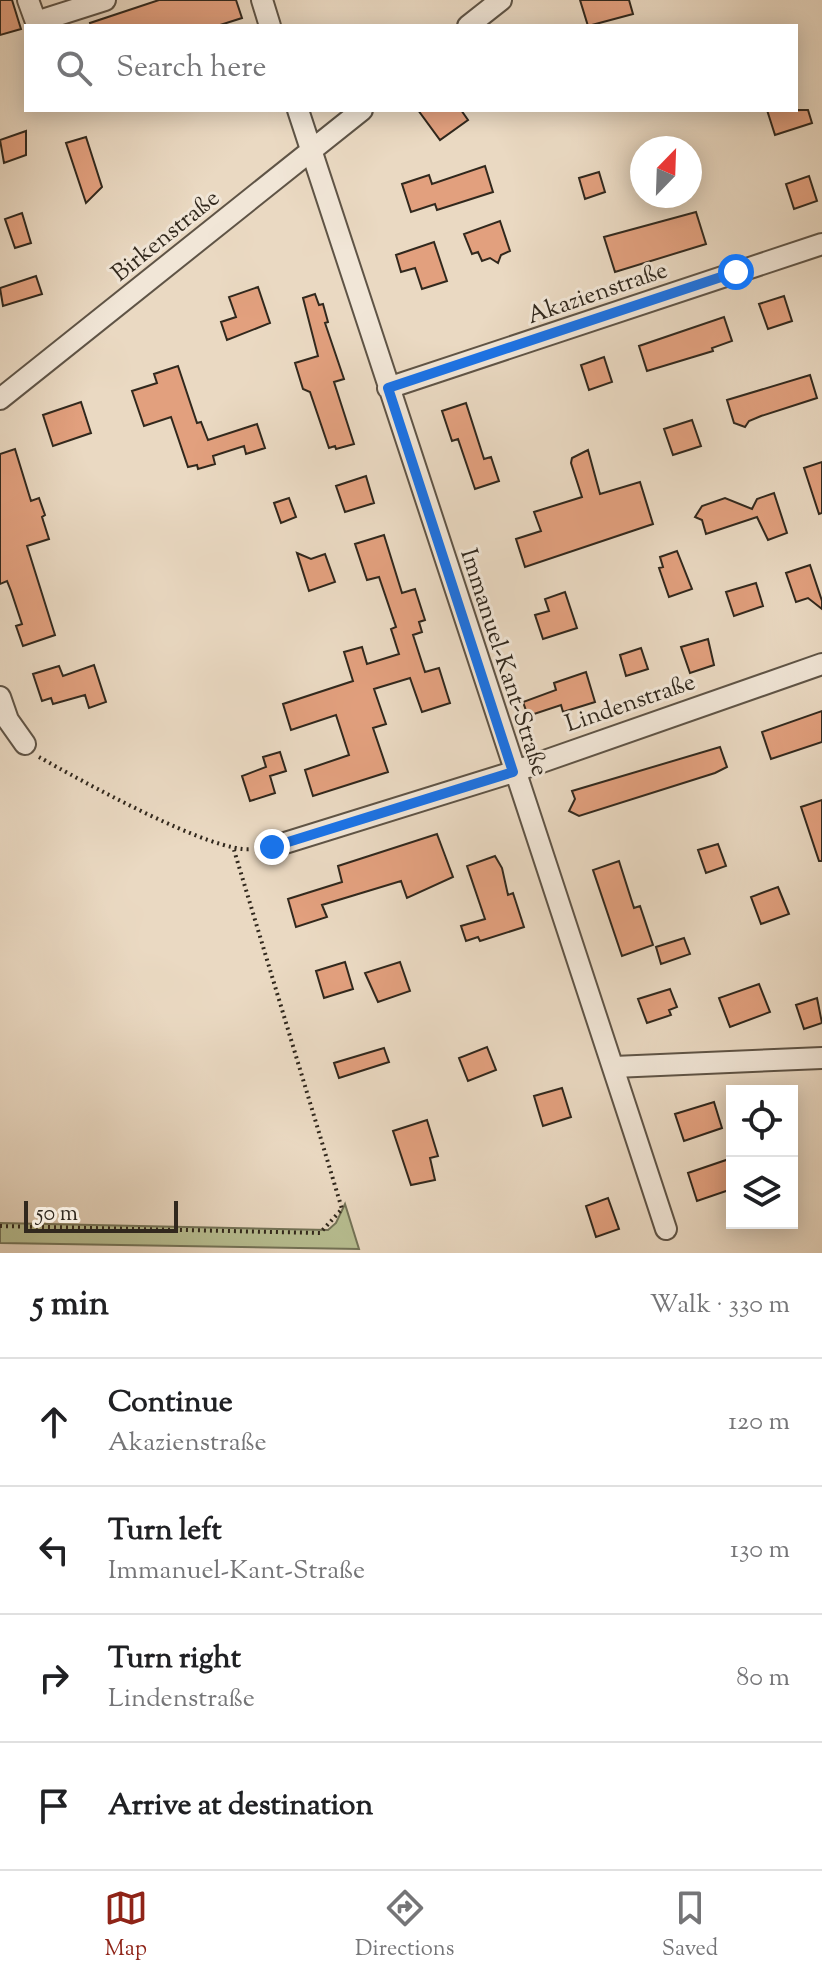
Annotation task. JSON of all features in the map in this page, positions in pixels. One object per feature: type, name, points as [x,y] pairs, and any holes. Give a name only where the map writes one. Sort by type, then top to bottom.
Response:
[{"type":"street","points":[[28,0],[36,22],[105,0]]},
{"type":"street","points":[[262,0],[269,24]]},
{"type":"street","points":[[471,24],[501,0]]},
{"type":"street","name":"Immanuel-Kant-Straße","points":[[299,112],[513,772],[666,1229]]},
{"type":"street","name":"Birkenstraße","points":[[0,399],[359,112]]},
{"type":"street","name":"Akazienstraße","points":[[388,388],[822,244]]},
{"type":"street","name":"Lindenstraße","points":[[272,847],[513,772],[822,664]]},
{"type":"street","points":[[0,697],[8,720],[25,744]]},
{"type":"street","points":[[614,1067],[822,1058]]},
{"type":"path","points":[[0,1226],[320,1233],[342,1209],[234,850],[180,828],[40,758],[25,744]]},
{"type":"green space","points":[[345,1204],[359,1249],[0,1243],[0,1223],[328,1230],[336,1223]]},
{"type":"building","points":[[0,0],[12,0],[21,29],[0,35]]},
{"type":"building","points":[[159,0],[236,0],[242,18],[223,24],[90,23]]},
{"type":"building","points":[[580,0],[629,0],[633,14],[587,24]]},
{"type":"building","points":[[808,110],[812,123],[775,135],[768,112]]},
{"type":"building","points":[[419,112],[462,112],[468,120],[440,140]]},
{"type":"building","points":[[26,131],[26,155],[4,163],[0,140]]},
{"type":"building","points":[[86,137],[102,187],[86,203],[66,143]]},
{"type":"building","points":[[485,166],[493,192],[437,210],[435,204],[411,212],[402,184],[429,175],[432,184]]},
{"type":"building","points":[[599,172],[605,192],[585,199],[579,178]]},
{"type":"building","points":[[809,176],[817,201],[794,209],[786,184]]},
{"type":"building","points":[[696,212],[706,244],[615,272],[604,237]]},
{"type":"building","points":[[22,213],[31,243],[15,248],[5,219]]},
{"type":"building","points":[[500,221],[510,251],[501,255],[498,263],[490,258],[482,261],[478,252],[472,254],[464,234]]},
{"type":"building","points":[[434,242],[447,281],[422,289],[415,268],[401,272],[396,255]]},
{"type":"building","points":[[36,276],[42,294],[3,306],[0,288]]},
{"type":"building","points":[[258,287],[270,323],[227,340],[221,322],[236,317],[229,297]]},
{"type":"building","points":[[315,294],[319,305],[323,304],[328,322],[325,323],[344,379],[334,382],[354,444],[336,449],[335,446],[329,448],[310,392],[303,389],[295,363],[318,356],[303,298]]},
{"type":"building","points":[[784,296],[792,321],[768,329],[759,304]]},
{"type":"building","points":[[724,317],[732,341],[712,348],[713,351],[647,371],[639,346]]},
{"type":"building","points":[[604,357],[612,382],[589,390],[581,365]]},
{"type":"building","points":[[178,366],[197,423],[201,422],[208,440],[257,424],[265,448],[246,454],[244,446],[213,456],[215,464],[198,469],[197,465],[188,467],[171,417],[144,426],[132,391],[157,383],[154,374]]},
{"type":"building","points":[[810,375],[817,398],[761,416],[749,421],[745,427],[734,423],[727,400]]},
{"type":"building","points":[[81,402],[91,433],[53,446],[43,415]]},
{"type":"building","points":[[466,403],[484,459],[491,457],[499,481],[475,489],[458,439],[452,441],[442,411]]},
{"type":"building","points":[[692,420],[701,446],[673,455],[664,429]]},
{"type":"building","points":[[15,449],[31,501],[39,498],[45,515],[42,517],[49,539],[27,546],[55,635],[23,646],[16,626],[22,624],[11,591],[7,581],[0,584],[0,454]]},
{"type":"building","points":[[588,450],[600,494],[640,482],[653,524],[525,567],[516,539],[541,531],[534,512],[582,497],[571,463],[572,458]]},
{"type":"building","points":[[822,462],[822,513],[819,514],[804,468]]},
{"type":"building","points":[[366,476],[374,503],[345,512],[336,486]]},
{"type":"building","points":[[774,493],[787,533],[768,540],[757,517],[706,534],[702,520],[695,517],[702,506],[725,498],[752,509],[757,499]]},
{"type":"building","points":[[289,498],[296,517],[281,523],[274,503]]},
{"type":"building","points":[[384,535],[402,593],[415,589],[425,620],[419,622],[422,632],[413,635],[425,672],[439,668],[450,703],[422,712],[410,678],[374,689],[386,724],[373,728],[388,772],[313,796],[305,770],[349,755],[336,715],[291,730],[283,704],[353,681],[344,652],[362,647],[367,664],[399,654],[391,629],[396,627],[379,577],[367,580],[355,544]]},
{"type":"building","points":[[677,551],[692,589],[669,597],[659,568],[663,567],[660,557]]},
{"type":"building","points":[[297,553],[311,559],[325,554],[335,582],[309,591]]},
{"type":"building","points":[[810,565],[822,609],[808,598],[796,602],[786,573]]},
{"type":"building","points":[[756,583],[763,606],[734,616],[726,592]]},
{"type":"building","points":[[565,592],[577,628],[543,639],[535,615],[549,611],[545,599]]},
{"type":"building","points":[[708,639],[714,665],[690,673],[681,647]]},
{"type":"building","points":[[641,648],[648,669],[626,676],[620,655]]},
{"type":"building","points":[[94,665],[106,702],[89,708],[85,695],[53,704],[51,698],[42,701],[33,674],[59,666],[63,676]]},
{"type":"building","points":[[586,672],[595,702],[563,712],[561,705],[528,716],[523,702],[556,690],[554,683]]},
{"type":"building","points":[[822,711],[822,742],[771,759],[762,732]]},
{"type":"building","points":[[720,747],[727,767],[715,773],[579,816],[569,811],[575,799],[572,791]]},
{"type":"building","points":[[280,752],[286,771],[270,776],[275,793],[250,801],[242,776],[266,767],[263,757]]},
{"type":"building","points":[[822,800],[822,861],[819,861],[801,807]]},
{"type":"building","points":[[437,834],[453,877],[407,898],[401,881],[322,905],[327,917],[296,927],[288,899],[342,882],[338,866]]},
{"type":"building","points":[[718,844],[726,866],[706,873],[698,850]]},
{"type":"building","points":[[495,856],[502,868],[508,895],[513,893],[524,927],[480,941],[478,937],[466,941],[461,926],[485,919],[467,866]]},
{"type":"building","points":[[619,861],[634,908],[640,906],[653,945],[622,956],[593,870]]},
{"type":"building","points":[[778,887],[789,914],[761,924],[751,897]]},
{"type":"building","points":[[684,938],[690,954],[661,964],[656,947]]},
{"type":"building","points":[[345,962],[353,989],[324,998],[316,971]]},
{"type":"building","points":[[400,962],[410,991],[378,1002],[365,973]]},
{"type":"building","points":[[759,984],[770,1012],[730,1027],[719,998]]},
{"type":"building","points":[[670,989],[677,1007],[669,1010],[671,1015],[647,1023],[638,999]]},
{"type":"building","points":[[817,998],[822,1023],[804,1029],[796,1005]]},
{"type":"building","points":[[487,1047],[496,1070],[468,1081],[459,1058]]},
{"type":"building","points":[[384,1048],[389,1062],[339,1078],[334,1063]]},
{"type":"building","points":[[562,1088],[571,1117],[543,1126],[534,1096]]},
{"type":"building","points":[[714,1102],[722,1128],[684,1141],[675,1114]]},
{"type":"building","points":[[427,1120],[438,1156],[430,1158],[435,1180],[411,1185],[393,1131]]},
{"type":"building","points":[[726,1160],[726,1191],[697,1201],[688,1173]]},
{"type":"building","points":[[608,1198],[619,1229],[596,1237],[586,1206]]},
{"type":"route","points":[[272,847],[513,772],[388,388],[736,272]]}]
